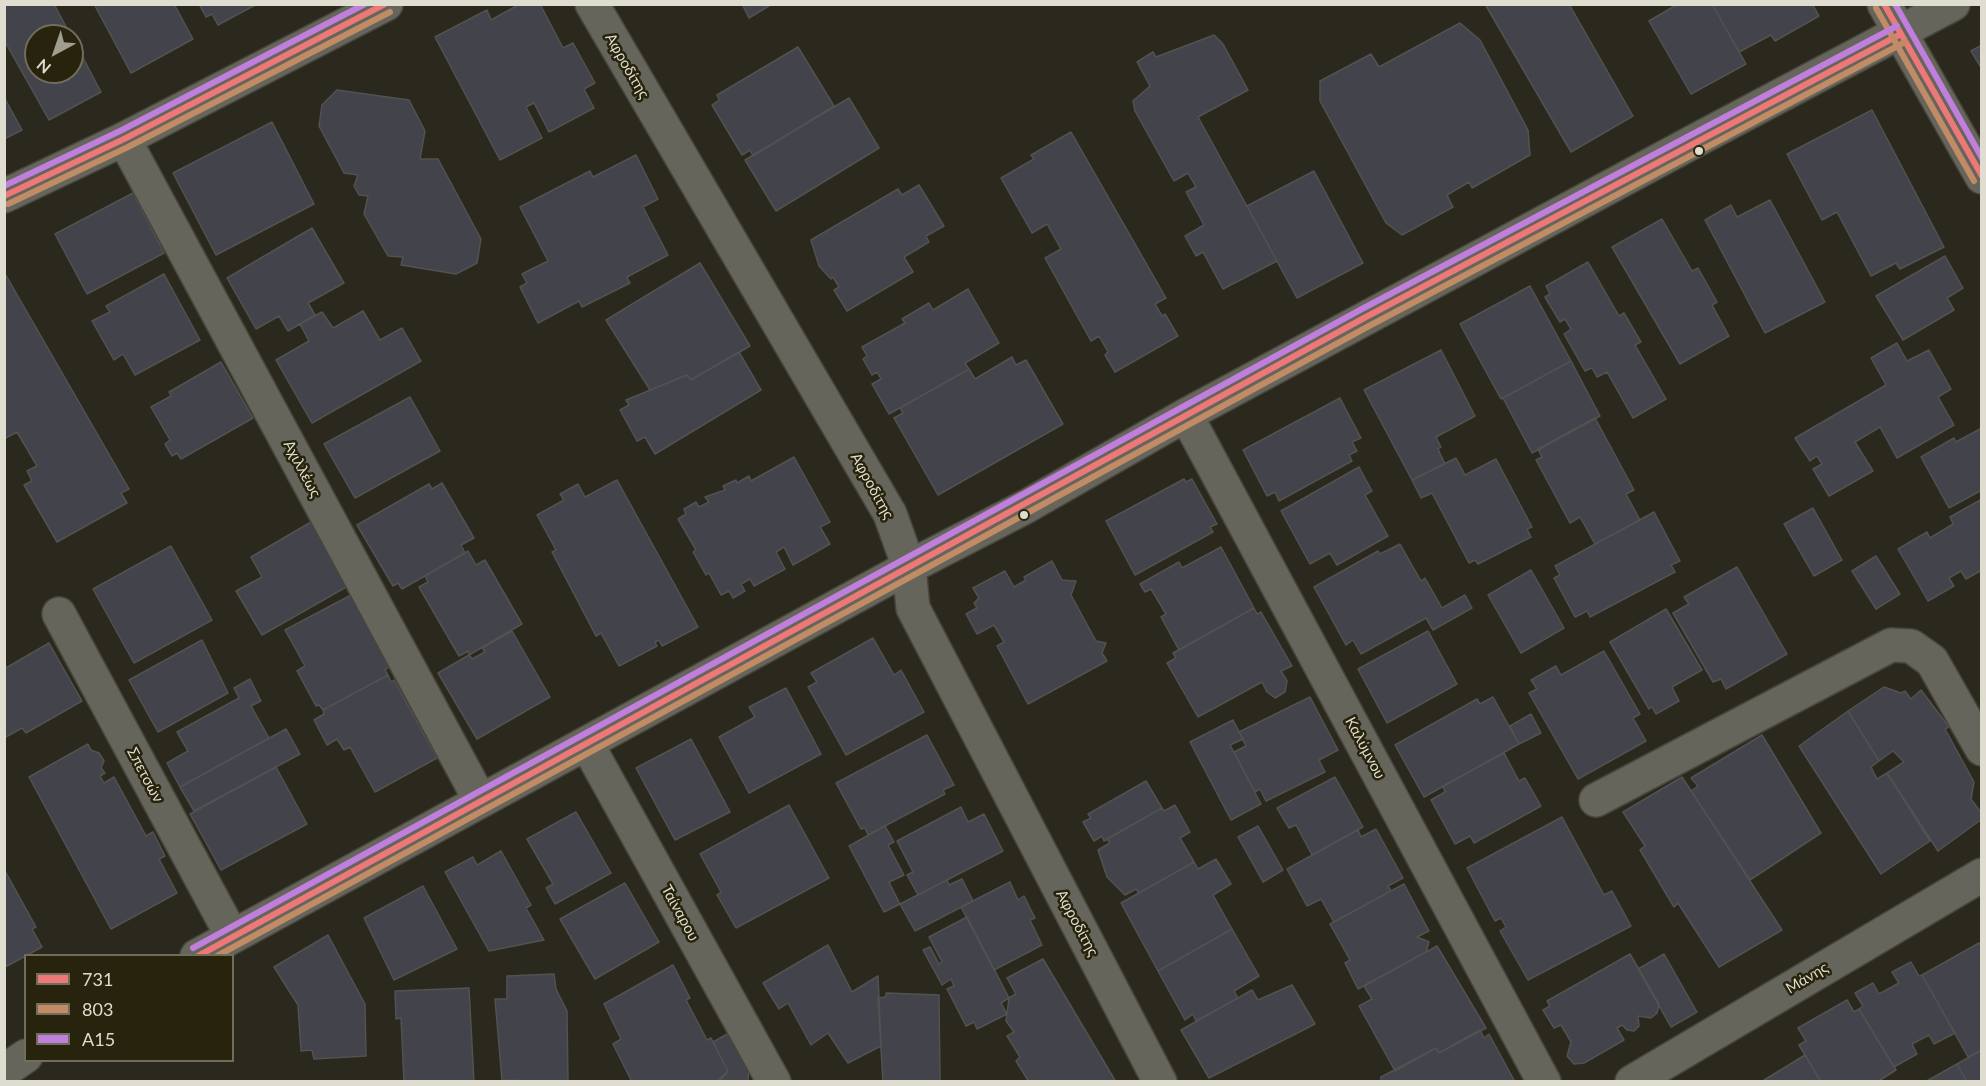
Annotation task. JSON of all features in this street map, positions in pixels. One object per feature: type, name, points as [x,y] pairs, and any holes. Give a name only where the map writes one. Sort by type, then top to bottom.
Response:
[{"type":"street","points":[[4,196],[124,139],[386,4]]},
{"type":"street","name":"Αφροδίτης","points":[[592,4],[890,514],[909,567],[913,608],[1160,1082]]},
{"type":"street","points":[[1884,4],[1982,177]]},
{"type":"street","points":[[200,954],[909,567],[1027,506],[1186,415],[1953,4]]},
{"type":"street","name":"Αχιλλέως","points":[[124,139],[480,800]]},
{"type":"street","name":"Καλύμνου","points":[[1186,415],[1544,1082]]},
{"type":"street","name":"Σπετσών","points":[[59,614],[232,936]]},
{"type":"street","points":[[1596,800],[1891,645],[1911,645],[1932,661],[1982,748]]},
{"type":"street","name":"Ταίναρου","points":[[586,744],[774,1082]]},
{"type":"street","name":"Μάνης","points":[[1632,1082],[1982,875]]},
{"type":"street","points":[[4,1071],[24,1057]]},
{"type":"building","points":[[4,4],[54,4],[65,24],[24,24],[24,76],[4,40]]},
{"type":"building","points":[[94,4],[174,4],[193,39],[131,73]]},
{"type":"building","points":[[199,4],[257,4],[218,25],[212,14],[206,17]]},
{"type":"building","points":[[520,4],[540,4],[563,48],[573,43],[595,83],[584,89],[594,108],[549,132],[534,103],[526,107],[542,138],[500,160],[435,37],[487,10],[491,20]]},
{"type":"building","points":[[742,4],[772,4],[749,18]]},
{"type":"building","points":[[1485,4],[1569,4],[1633,116],[1571,152]]},
{"type":"building","points":[[1678,4],[1712,4],[1746,64],[1691,94],[1649,21]]},
{"type":"building","points":[[1712,4],[1812,4],[1819,16],[1775,41],[1771,35],[1739,52]]},
{"type":"building","points":[[1460,23],[1480,40],[1528,130],[1530,155],[1472,188],[1469,182],[1447,195],[1453,207],[1402,235],[1386,223],[1320,101],[1320,81],[1371,54],[1379,67]]},
{"type":"building","points":[[1214,35],[1223,44],[1248,90],[1198,117],[1277,261],[1223,289],[1203,252],[1196,256],[1185,236],[1204,225],[1186,192],[1196,187],[1188,173],[1174,181],[1135,111],[1133,101],[1150,86],[1137,62],[1153,52],[1156,57]]},
{"type":"building","points":[[1982,45],[1982,69],[1971,51]]},
{"type":"building","points":[[798,47],[834,106],[753,156],[750,150],[742,155],[712,105],[719,100],[717,95]]},
{"type":"building","points":[[84,60],[101,92],[49,120],[29,84],[84,84]]},
{"type":"building","points":[[337,90],[409,100],[425,131],[420,159],[438,159],[481,239],[477,263],[456,274],[401,265],[403,257],[388,256],[364,214],[368,196],[359,195],[354,186],[358,175],[344,173],[319,126],[322,105]]},
{"type":"building","points":[[4,97],[22,130],[4,139]]},
{"type":"building","points":[[849,98],[879,148],[776,211],[745,160]]},
{"type":"building","points":[[1872,110],[1944,247],[1900,269],[1896,263],[1871,276],[1837,212],[1822,220],[1787,154]]},
{"type":"building","points":[[272,122],[314,204],[216,255],[173,173]]},
{"type":"building","points":[[1071,132],[1166,298],[1155,304],[1162,316],[1165,314],[1178,336],[1115,372],[1105,355],[1108,352],[1099,336],[1091,341],[1045,258],[1061,249],[1047,224],[1032,233],[1001,178],[1034,159],[1031,155]]},
{"type":"building","points":[[636,155],[658,199],[643,207],[668,255],[627,277],[630,283],[582,307],[579,301],[538,323],[520,287],[527,283],[522,274],[548,261],[520,207],[590,171],[593,177]]},
{"type":"building","points":[[1314,171],[1363,263],[1297,298],[1247,206]]},
{"type":"building","points":[[919,185],[944,226],[926,236],[929,242],[904,257],[913,272],[847,311],[834,290],[839,287],[833,277],[831,279],[819,266],[811,240],[898,189],[902,195]]},
{"type":"building","points":[[133,193],[164,253],[87,294],[55,234]]},
{"type":"building","points":[[1770,200],[1825,302],[1765,333],[1705,220],[1731,205],[1737,217]]},
{"type":"building","points":[[1662,219],[1692,271],[1698,268],[1717,302],[1712,305],[1729,336],[1680,364],[1612,247]]},
{"type":"building","points":[[312,228],[344,283],[308,303],[315,315],[288,331],[279,316],[256,329],[227,278]]},
{"type":"building","points":[[1945,256],[1963,288],[1947,298],[1954,310],[1903,340],[1876,296]]},
{"type":"building","points":[[1588,262],[1619,316],[1624,313],[1641,342],[1635,345],[1666,399],[1633,418],[1607,372],[1597,377],[1592,368],[1585,371],[1564,334],[1571,329],[1565,319],[1560,322],[1545,297],[1550,294],[1546,286]]},
{"type":"building","points":[[700,263],[750,346],[691,380],[687,375],[650,390],[606,320]]},
{"type":"building","points":[[4,272],[129,489],[121,493],[127,503],[57,542],[24,485],[32,481],[27,471],[37,466],[17,432],[4,439]]},
{"type":"building","points":[[164,274],[200,340],[135,375],[123,354],[114,360],[92,321],[110,312],[106,306]]},
{"type":"building","points":[[1530,286],[1571,361],[1501,399],[1460,324]]},
{"type":"building","points":[[968,289],[999,343],[965,363],[969,369],[889,414],[872,384],[881,379],[877,372],[872,375],[863,359],[867,356],[862,347],[905,323],[902,319],[929,303],[933,310]]},
{"type":"building","points":[[363,311],[380,340],[402,328],[421,361],[312,423],[276,360],[309,341],[300,324],[322,312],[333,328]]},
{"type":"building","points":[[1897,343],[1907,361],[1929,350],[1951,389],[1938,397],[1954,425],[1897,458],[1880,427],[1855,442],[1873,471],[1829,496],[1813,469],[1822,464],[1817,456],[1810,461],[1795,438],[1886,385],[1871,358]]},
{"type":"building","points":[[1441,350],[1475,416],[1436,437],[1441,447],[1438,449],[1445,464],[1412,480],[1364,390]]},
{"type":"building","points":[[739,352],[761,390],[655,454],[645,437],[637,441],[620,410],[629,405],[626,400],[687,375],[691,380]]},
{"type":"building","points":[[1012,357],[1016,365],[1026,360],[1063,424],[938,495],[894,418],[903,413],[900,408],[969,369],[975,379]]},
{"type":"building","points":[[1571,361],[1600,416],[1532,453],[1503,398]]},
{"type":"building","points":[[221,362],[253,418],[181,459],[177,453],[172,456],[165,444],[170,440],[151,407],[171,396],[169,392]]},
{"type":"building","points":[[410,397],[440,451],[355,498],[324,444]]},
{"type":"building","points":[[1340,398],[1361,438],[1352,442],[1357,451],[1349,455],[1352,461],[1279,501],[1275,492],[1267,496],[1243,450]]},
{"type":"building","points":[[1595,418],[1634,490],[1626,494],[1640,520],[1595,544],[1580,517],[1570,523],[1536,460],[1542,457],[1538,449]]},
{"type":"building","points":[[1982,424],[1982,490],[1949,508],[1921,457],[1954,438],[1956,442],[1980,429]]},
{"type":"building","points":[[794,457],[830,522],[820,527],[830,544],[793,565],[784,547],[776,552],[785,569],[754,586],[750,579],[741,584],[745,591],[733,598],[729,591],[721,595],[709,573],[706,575],[693,552],[696,550],[678,519],[686,514],[684,509],[696,502],[699,507],[709,502],[705,497],[725,490],[723,486],[736,480],[737,483],[749,476],[751,481]]},
{"type":"building","points":[[1456,458],[1465,475],[1496,459],[1532,527],[1527,529],[1531,537],[1478,564],[1475,560],[1469,563],[1432,493],[1421,498],[1412,480]]},
{"type":"building","points":[[1359,467],[1372,491],[1365,495],[1388,536],[1337,565],[1330,553],[1310,564],[1281,511]]},
{"type":"building","points":[[1184,479],[1186,482],[1192,479],[1217,524],[1210,527],[1213,532],[1135,575],[1106,521]]},
{"type":"building","points":[[617,480],[698,627],[662,646],[659,640],[655,642],[657,646],[619,666],[601,633],[596,636],[552,552],[556,550],[537,515],[564,500],[560,494],[578,484],[585,497]]},
{"type":"building","points":[[442,483],[474,538],[461,545],[465,553],[402,589],[398,583],[393,586],[357,525],[429,484],[432,489]]},
{"type":"building","points":[[1982,499],[1982,570],[1966,579],[1961,571],[1949,578],[1954,586],[1928,601],[1898,549],[1927,532],[1930,538],[1953,524],[1950,517]]},
{"type":"building","points":[[1813,508],[1842,560],[1814,576],[1784,524]]},
{"type":"building","points":[[1654,512],[1680,561],[1671,565],[1675,572],[1590,617],[1587,611],[1575,617],[1554,578],[1560,575],[1555,566]]},
{"type":"building","points":[[311,522],[348,586],[262,635],[236,591],[262,577],[251,557]]},
{"type":"building","points":[[1400,544],[1421,581],[1425,578],[1442,608],[1465,595],[1472,608],[1433,630],[1426,618],[1361,654],[1353,640],[1346,645],[1314,587],[1378,551],[1380,554]]},
{"type":"building","points":[[171,546],[212,620],[134,663],[93,589]]},
{"type":"building","points":[[1221,547],[1254,608],[1179,650],[1161,617],[1166,614],[1151,589],[1145,592],[1140,584],[1179,562],[1182,568]]},
{"type":"building","points":[[468,551],[476,565],[485,560],[522,624],[469,655],[468,651],[459,656],[419,587],[428,582],[425,576]]},
{"type":"building","points":[[1876,556],[1900,594],[1876,609],[1852,571]]},
{"type":"building","points":[[1052,561],[1062,580],[1076,581],[1071,595],[1096,641],[1106,643],[1102,653],[1107,661],[1028,704],[997,646],[1004,642],[994,625],[977,634],[966,614],[977,608],[974,603],[979,598],[973,588],[1005,571],[1014,587],[1026,580],[1024,577]]},
{"type":"building","points":[[1737,567],[1787,654],[1726,689],[1721,679],[1713,682],[1673,613],[1689,604],[1684,597]]},
{"type":"building","points":[[1531,570],[1564,628],[1521,653],[1488,595]]},
{"type":"building","points":[[351,595],[389,667],[385,670],[388,675],[323,710],[319,705],[316,706],[297,671],[305,666],[285,630]]},
{"type":"building","points":[[1254,608],[1257,614],[1261,612],[1292,666],[1281,671],[1287,681],[1285,692],[1275,698],[1267,692],[1262,682],[1198,717],[1167,663],[1176,658],[1173,653]]},
{"type":"building","points":[[1666,609],[1702,670],[1672,687],[1679,701],[1656,714],[1652,707],[1649,709],[1610,642]]},
{"type":"building","points":[[512,631],[550,697],[477,739],[438,673],[469,655],[472,659],[485,652],[482,648]]},
{"type":"building","points":[[1428,631],[1457,684],[1387,723],[1358,669]]},
{"type":"building","points":[[873,638],[894,675],[901,670],[924,712],[846,755],[808,687],[817,682],[811,673]]},
{"type":"building","points":[[202,640],[228,693],[158,732],[129,680]]},
{"type":"building","points":[[49,643],[82,701],[26,733],[22,728],[4,738],[4,669]]},
{"type":"building","points":[[1604,651],[1640,714],[1633,718],[1646,741],[1578,779],[1529,693],[1537,689],[1531,680],[1556,666],[1561,675]]},
{"type":"building","points":[[388,675],[391,682],[394,680],[437,758],[375,792],[350,747],[344,750],[337,739],[327,745],[314,720],[324,714],[323,710]]},
{"type":"building","points":[[250,679],[261,701],[251,706],[269,738],[180,787],[167,763],[188,751],[177,732],[239,698],[234,688]]},
{"type":"building","points":[[1884,687],[1901,693],[1905,691],[1911,699],[1921,690],[1949,727],[1945,729],[1974,782],[1971,799],[1982,814],[1982,819],[1938,851],[1887,773],[1904,762],[1893,751],[1879,761],[1848,711]]},
{"type":"building","points":[[786,688],[821,754],[749,793],[719,737],[755,717],[749,707]]},
{"type":"building","points":[[1310,697],[1338,750],[1319,760],[1325,772],[1266,801],[1260,789],[1255,792],[1234,752],[1246,746],[1239,732]]},
{"type":"building","points":[[1493,697],[1519,744],[1424,797],[1395,745],[1477,699],[1480,704]]},
{"type":"building","points":[[1848,711],[1879,761],[1871,767],[1877,779],[1887,773],[1930,841],[1881,874],[1799,746]]},
{"type":"building","points":[[1531,714],[1541,733],[1519,744],[1510,726]]},
{"type":"building","points":[[1233,720],[1243,739],[1230,745],[1261,804],[1231,820],[1190,742]]},
{"type":"building","points":[[286,729],[300,754],[194,811],[180,787]]},
{"type":"building","points":[[927,735],[954,785],[943,790],[945,794],[868,835],[865,828],[861,829],[836,783]]},
{"type":"building","points":[[1762,735],[1821,833],[1750,880],[1691,791],[1698,786],[1691,778]]},
{"type":"building","points":[[691,739],[730,812],[675,840],[636,768]]},
{"type":"building","points":[[88,744],[91,750],[99,753],[104,761],[101,768],[105,773],[100,776],[104,783],[114,777],[146,836],[153,832],[165,856],[159,859],[177,893],[111,929],[29,777]]},
{"type":"building","points":[[1504,753],[1519,781],[1525,778],[1541,806],[1474,843],[1470,836],[1455,844],[1431,800],[1445,792],[1443,786]]},
{"type":"building","points":[[276,767],[307,824],[221,870],[190,814]]},
{"type":"building","points":[[1335,777],[1363,827],[1312,855],[1296,825],[1289,828],[1277,808]]},
{"type":"building","points":[[1682,777],[1782,930],[1719,967],[1678,903],[1674,907],[1640,850],[1645,846],[1623,812]]},
{"type":"building","points":[[1146,781],[1162,808],[1104,841],[1102,836],[1094,841],[1083,822],[1091,818],[1088,814]]},
{"type":"building","points":[[789,805],[829,878],[736,928],[717,895],[721,892],[700,854]]},
{"type":"building","points":[[1175,805],[1190,832],[1180,838],[1194,862],[1139,893],[1136,889],[1125,895],[1107,877],[1098,850],[1110,843],[1107,839],[1162,808],[1164,811]]},
{"type":"building","points":[[961,807],[968,822],[984,814],[1003,851],[918,895],[907,875],[913,872],[897,841]]},
{"type":"building","points":[[576,812],[611,873],[555,904],[546,888],[553,884],[527,839]]},
{"type":"building","points":[[1562,817],[1604,895],[1612,891],[1631,926],[1528,980],[1500,931],[1506,927],[1501,918],[1495,921],[1467,868]]},
{"type":"building","points":[[885,826],[894,842],[888,845],[904,875],[889,882],[900,904],[884,912],[849,846]]},
{"type":"building","points":[[1258,826],[1283,870],[1263,882],[1238,837]]},
{"type":"building","points":[[1376,829],[1403,878],[1388,886],[1391,891],[1334,922],[1321,899],[1307,906],[1287,869],[1358,830],[1361,837]]},
{"type":"building","points":[[501,851],[531,905],[526,908],[544,940],[489,951],[445,872],[473,857],[477,865]]},
{"type":"building","points":[[1216,859],[1231,884],[1213,895],[1232,929],[1158,971],[1121,903],[1194,862],[1198,869]]},
{"type":"building","points":[[4,869],[36,927],[32,929],[42,947],[29,954],[24,954],[24,957],[7,966],[4,961]]},
{"type":"building","points":[[962,879],[973,901],[915,931],[900,904],[947,880],[949,885]]},
{"type":"building","points":[[1010,882],[1018,900],[1024,896],[1035,918],[1030,920],[1042,945],[994,970],[961,907]]},
{"type":"building","points":[[625,883],[659,942],[595,979],[560,919]]},
{"type":"building","points":[[1404,884],[1429,931],[1417,937],[1429,942],[1426,952],[1358,989],[1345,963],[1350,960],[1330,924]]},
{"type":"building","points":[[423,886],[457,949],[394,980],[364,918]]},
{"type":"building","points":[[967,917],[1009,998],[1001,1003],[1007,1014],[977,1029],[974,1022],[966,1026],[947,989],[954,986],[951,979],[942,985],[923,950],[930,947],[939,964],[942,962],[929,937]]},
{"type":"building","points":[[1232,929],[1259,976],[1234,991],[1238,998],[1196,1021],[1193,1014],[1185,1020],[1158,971]]},
{"type":"building","points":[[328,935],[365,1004],[366,1056],[314,1059],[312,1050],[301,1051],[298,1005],[274,967]]},
{"type":"building","points":[[1979,943],[1982,948],[1982,1050],[1968,1057],[1922,975]]},
{"type":"building","points":[[828,945],[852,992],[878,976],[881,1046],[848,1063],[828,1033],[811,1045],[788,1003],[779,1009],[763,983]]},
{"type":"building","points":[[1437,946],[1486,1028],[1439,1053],[1436,1048],[1395,1071],[1359,1006],[1372,999],[1364,986]]},
{"type":"building","points":[[1630,954],[1659,1004],[1657,1013],[1651,1018],[1638,1016],[1639,1026],[1634,1031],[1627,1030],[1622,1025],[1617,1028],[1624,1040],[1584,1063],[1574,1064],[1567,1056],[1571,1042],[1561,1025],[1554,1028],[1543,1010],[1550,1006],[1547,1001]]},
{"type":"building","points":[[1664,954],[1697,1012],[1671,1027],[1638,969]]},
{"type":"building","points":[[1043,959],[1116,1082],[1029,1082],[1016,1061],[1020,1057],[1007,1036],[1014,1032],[1006,1021],[1009,998],[1016,994],[1007,978]]},
{"type":"building","points":[[1911,962],[1919,976],[1922,975],[1955,1033],[1934,1044],[1929,1035],[1912,1044],[1917,1054],[1894,1067],[1859,1009],[1863,1006],[1855,993],[1873,983],[1879,994],[1899,983],[1892,972]]},
{"type":"building","points":[[673,965],[690,998],[686,1000],[707,1040],[711,1038],[728,1071],[716,1082],[632,1082],[613,1044],[621,1039],[604,1004]]},
{"type":"building","points":[[554,974],[556,989],[567,1011],[568,1082],[502,1080],[495,999],[507,999],[507,976]]},
{"type":"building","points":[[1292,985],[1315,1024],[1209,1078],[1181,1030],[1252,990],[1258,1000]]},
{"type":"building","points":[[469,988],[474,1082],[404,1082],[401,1018],[396,1019],[395,991]]},
{"type":"building","points":[[886,993],[939,995],[940,1082],[883,1082],[878,998],[886,997]]},
{"type":"building","points":[[1847,1000],[1854,1012],[1859,1009],[1896,1070],[1877,1082],[1821,1082],[1799,1045],[1806,1041],[1798,1028]]},
{"type":"building","points":[[1480,1030],[1484,1038],[1489,1034],[1515,1082],[1381,1082],[1381,1077],[1436,1048],[1439,1053]]},
{"type":"building","points":[[731,1032],[749,1065],[748,1082],[719,1082],[728,1071],[713,1042]]},
{"type":"building","points":[[1982,1050],[1982,1082],[1967,1082],[1957,1064]]},
{"type":"building","points":[[1805,1055],[1821,1082],[1761,1082]]},
{"type":"building","points":[[1957,1064],[1967,1082],[1925,1082]]},
{"type":"transit line","name":"Α15","points":[[4,186],[120,131],[365,4]]},
{"type":"transit line","name":"731","points":[[4,196],[124,139],[385,4]]},
{"type":"transit line","name":"731","points":[[1884,4],[1982,176]]},
{"type":"transit line","name":"Α15","points":[[1895,4],[1982,158]]},
{"type":"transit line","name":"803","points":[[1876,8],[1974,181]]},
{"type":"transit line","name":"803","points":[[8,204],[128,147],[390,12]]},
{"type":"transit line","name":"Α15","points":[[193,948],[1360,310],[1897,26]]},
{"type":"transit line","name":"731","points":[[202,954],[1364,318],[1901,34]]},
{"type":"transit line","name":"803","points":[[221,954],[1369,326],[1905,42]]}]
